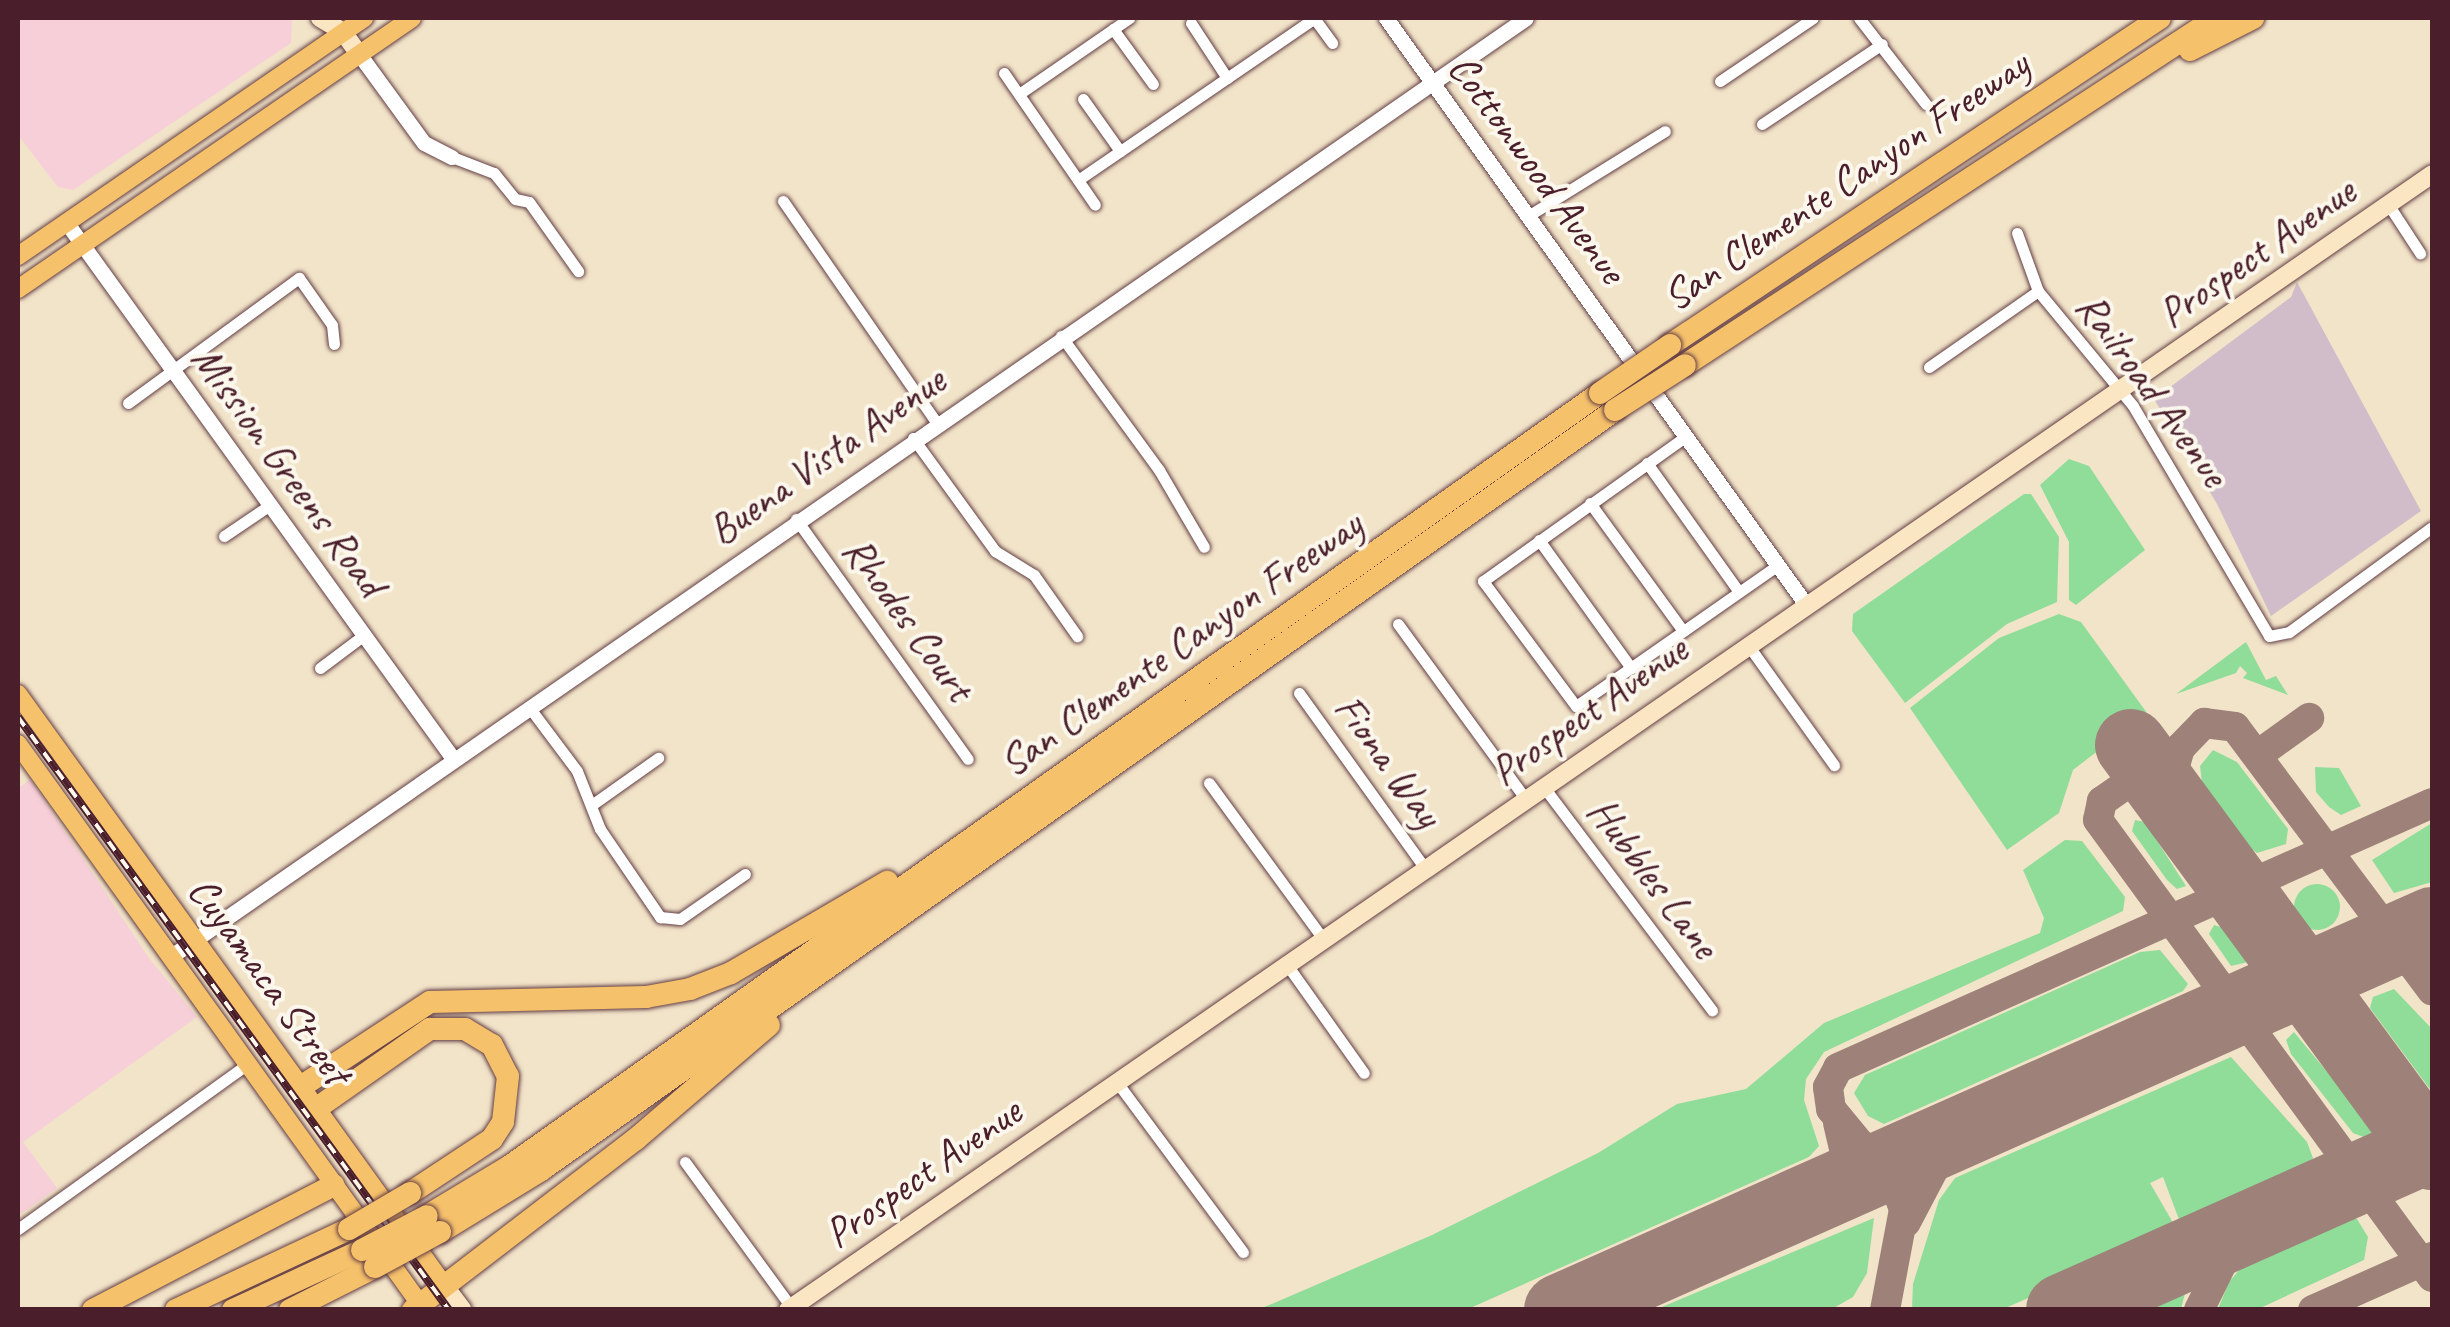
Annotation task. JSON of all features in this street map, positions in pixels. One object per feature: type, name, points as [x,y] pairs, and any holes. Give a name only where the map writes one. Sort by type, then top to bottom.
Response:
[{"type":"highway","name":"San Clemente Canyon Freeway","points":[[233,1310],[368,1258],[542,1170],[1608,402],[1670,345],[2160,18]]},
{"type":"highway","name":"San Clemente Canyon Freeway","points":[[434,1224],[1060,776],[1608,402],[1684,365],[2216,18]]},
{"type":"highway","points":[[2067,114],[2253,18]]},
{"type":"highway","points":[[302,1086],[430,1002],[646,997],[731,973],[1060,776]]},
{"type":"highway","points":[[419,1308],[636,1139],[862,943]]},
{"type":"highway","points":[[176,1310],[348,1229],[492,1139],[503,1122],[508,1076],[492,1046],[465,1029],[430,1029],[318,1108]]},
{"type":"highway","points":[[93,1310],[334,1184]]},
{"type":"highway","name":"San Clemente Canyon Freeway","points":[[290,1310],[368,1258]]},
{"type":"main road","points":[[320,18],[343,25],[360,54]]},
{"type":"main road","points":[[18,256],[343,25],[364,18]]},
{"type":"main road","points":[[18,289],[412,18]]},
{"type":"main road","name":"Prospect Avenue","points":[[800,1306],[1321,936],[2120,392],[2432,174]]},
{"type":"main road","name":"Cuyamaca Street","points":[[18,694],[462,1310]]},
{"type":"main road","name":"Cuyamaca Street","points":[[18,744],[249,1062],[419,1308]]},
{"type":"street","points":[[1019,94],[1130,18]]},
{"type":"street","points":[[1078,180],[1315,18],[1332,43]]},
{"type":"street","name":"Cottonwood Avenue","points":[[1386,18],[1806,606]]},
{"type":"street","name":"Buena Vista Avenue","points":[[170,956],[796,518],[1526,18]]},
{"type":"street","points":[[1720,81],[1813,18]]},
{"type":"street","points":[[1860,18],[1926,104]]},
{"type":"street","points":[[1190,23],[1227,78]]},
{"type":"street","points":[[1113,29],[1153,84]]},
{"type":"street","points":[[1762,124],[1882,44]]},
{"type":"street","points":[[360,54],[424,142],[494,173],[515,199],[529,202],[578,271]]},
{"type":"street","points":[[1004,73],[1095,205]]},
{"type":"street","points":[[1083,99],[1120,151]]},
{"type":"street","points":[[1528,216],[1665,131]]},
{"type":"street","points":[[783,201],[936,422]]},
{"type":"street","points":[[2388,204],[2420,253]]},
{"type":"street","name":"Mission Greens Road","points":[[66,222],[454,760]]},
{"type":"street","name":"Railroad Avenue","points":[[2017,234],[2038,291],[2120,392],[2203,515],[2269,636],[2289,632],[2432,527]]},
{"type":"street","points":[[128,403],[170,367],[299,278],[332,325],[334,344]]},
{"type":"street","points":[[1929,368],[2038,291]]},
{"type":"street","points":[[1061,336],[1159,470],[1204,547]]},
{"type":"street","points":[[1686,437],[1483,580],[1576,706],[1778,566]]},
{"type":"street","points":[[913,438],[995,551],[1034,575],[1078,636]]},
{"type":"street","points":[[1647,464],[1739,592]]},
{"type":"street","points":[[1590,503],[1683,631]]},
{"type":"street","points":[[224,536],[270,504]]},
{"type":"street","name":"Rhodes Court","points":[[796,518],[968,759]]},
{"type":"street","points":[[1539,540],[1630,668]]},
{"type":"street","points":[[1398,624],[1525,798]]},
{"type":"street","points":[[320,668],[364,635]]},
{"type":"street","points":[[1748,644],[1834,765]]},
{"type":"street","name":"Fiona Way","points":[[1299,693],[1424,867]]},
{"type":"street","points":[[529,707],[593,804],[600,829],[666,921],[745,874]]},
{"type":"street","points":[[593,804],[658,758]]},
{"type":"street","points":[[1210,782],[1321,936]]},
{"type":"street","name":"Hubbles Lane","points":[[1542,784],[1712,1010]]},
{"type":"street","points":[[1285,962],[1364,1073]]},
{"type":"street","points":[[18,1228],[249,1062]]},
{"type":"street","points":[[1116,1081],[1242,1252]]},
{"type":"street","points":[[684,1162],[800,1306]]},
{"type":"shaded area","points":[[18,18],[292,18],[291,43],[73,190],[58,187],[18,135]]},
{"type":"shaded area","points":[[2297,282],[2421,511],[2271,616],[2217,504],[2154,399],[2291,297]]},
{"type":"shaded area","points":[[30,779],[149,958],[197,1017],[23,1142],[57,1188],[18,1216],[18,789]]},
{"type":"green space","points":[[2069,459],[2089,466],[2145,550],[2076,605],[2069,600],[2069,542],[2040,485]]},
{"type":"green space","points":[[2024,494],[2031,494],[2059,537],[2057,602],[2007,624],[1905,703],[1852,631],[1853,614]]},
{"type":"green space","points":[[2059,614],[2081,622],[2147,713],[2073,770],[2059,813],[2007,850],[1910,708],[1999,638]]},
{"type":"green space","points":[[2246,642],[2266,680],[2276,676],[2288,695],[2243,678],[2247,673],[2240,666],[2236,673],[2176,694]]},
{"type":"green space","points":[[2213,750],[2237,762],[2288,829],[2286,844],[2257,853],[2246,845],[2202,783],[2200,766]]},
{"type":"green space","points":[[2315,767],[2339,768],[2361,806],[2341,815],[2329,807],[2316,792]]},
{"type":"green space","points":[[2135,820],[2145,822],[2186,886],[2177,889],[2167,880],[2132,831]]},
{"type":"green space","points":[[2432,823],[2432,882],[2394,893],[2372,860]]},
{"type":"green space","points":[[2065,840],[2082,841],[2125,897],[2123,911],[1824,1052],[1806,1079],[1804,1100],[1819,1146],[1809,1157],[1468,1309],[1260,1309],[1432,1235],[1598,1153],[1677,1104],[1746,1089],[1824,1023],[2040,933],[2044,918],[2023,870]]},
{"type":"green space","points":[[2317,884],[2334,890],[2340,907],[2334,924],[2317,930],[2300,924],[2294,907],[2300,890]]},
{"type":"green space","points":[[2214,925],[2224,928],[2248,962],[2231,966],[2209,934]]},
{"type":"green space","points":[[2160,950],[2188,984],[2183,991],[1884,1124],[1868,1116],[1854,1093],[1865,1075],[2140,952]]},
{"type":"green space","points":[[2394,989],[2432,1029],[2432,1092],[2370,1008],[2373,997]]},
{"type":"green space","points":[[2294,1032],[2371,1125],[2374,1141],[2353,1133],[2291,1054],[2286,1040]]},
{"type":"green space","points":[[2231,1057],[2307,1142],[2313,1158],[2304,1172],[2183,1230],[2163,1177],[2150,1183],[2179,1233],[2003,1309],[1912,1309],[1913,1284],[1939,1200],[1955,1178]]},
{"type":"green space","points":[[2347,1216],[2357,1219],[2368,1237],[2364,1260],[2258,1309],[2218,1309],[2229,1282],[2250,1257]]},
{"type":"green space","points":[[1874,1218],[1867,1273],[1853,1297],[1832,1309],[1657,1309]]},
{"type":"green space","points":[[2188,1282],[2181,1309],[2123,1309],[2150,1297]]},
{"type":"taxiway","points":[[2259,754],[2309,718]]},
{"type":"taxiway","points":[[2179,810],[2174,769],[2180,748],[2204,723],[2235,727],[2432,990]]},
{"type":"taxiway","points":[[2179,810],[2144,786],[2128,783],[2102,801],[2098,820],[2432,1277]]},
{"type":"taxiway","points":[[1885,1310],[1904,1209],[1896,1188],[1831,1109],[1828,1087],[1838,1068],[2432,803]]},
{"type":"taxiway","points":[[1906,1222],[1947,1144],[2056,1092]]},
{"type":"taxiway","points":[[1734,1230],[1829,1187],[1845,1153],[1838,1123]]},
{"type":"taxiway","points":[[1859,1145],[1895,1156],[1951,1134]]},
{"type":"taxiway","points":[[2199,1310],[2235,1237],[2355,1182]]},
{"type":"taxiway","points":[[2313,1310],[2432,1257]]},
{"type":"runway","points":[[2131,745],[2432,1154]]},
{"type":"runway","points":[[1560,1310],[2432,923]]},
{"type":"runway","points":[[2062,1310],[2432,1145]]},
{"type":"railway","points":[[18,717],[449,1310]]}]
